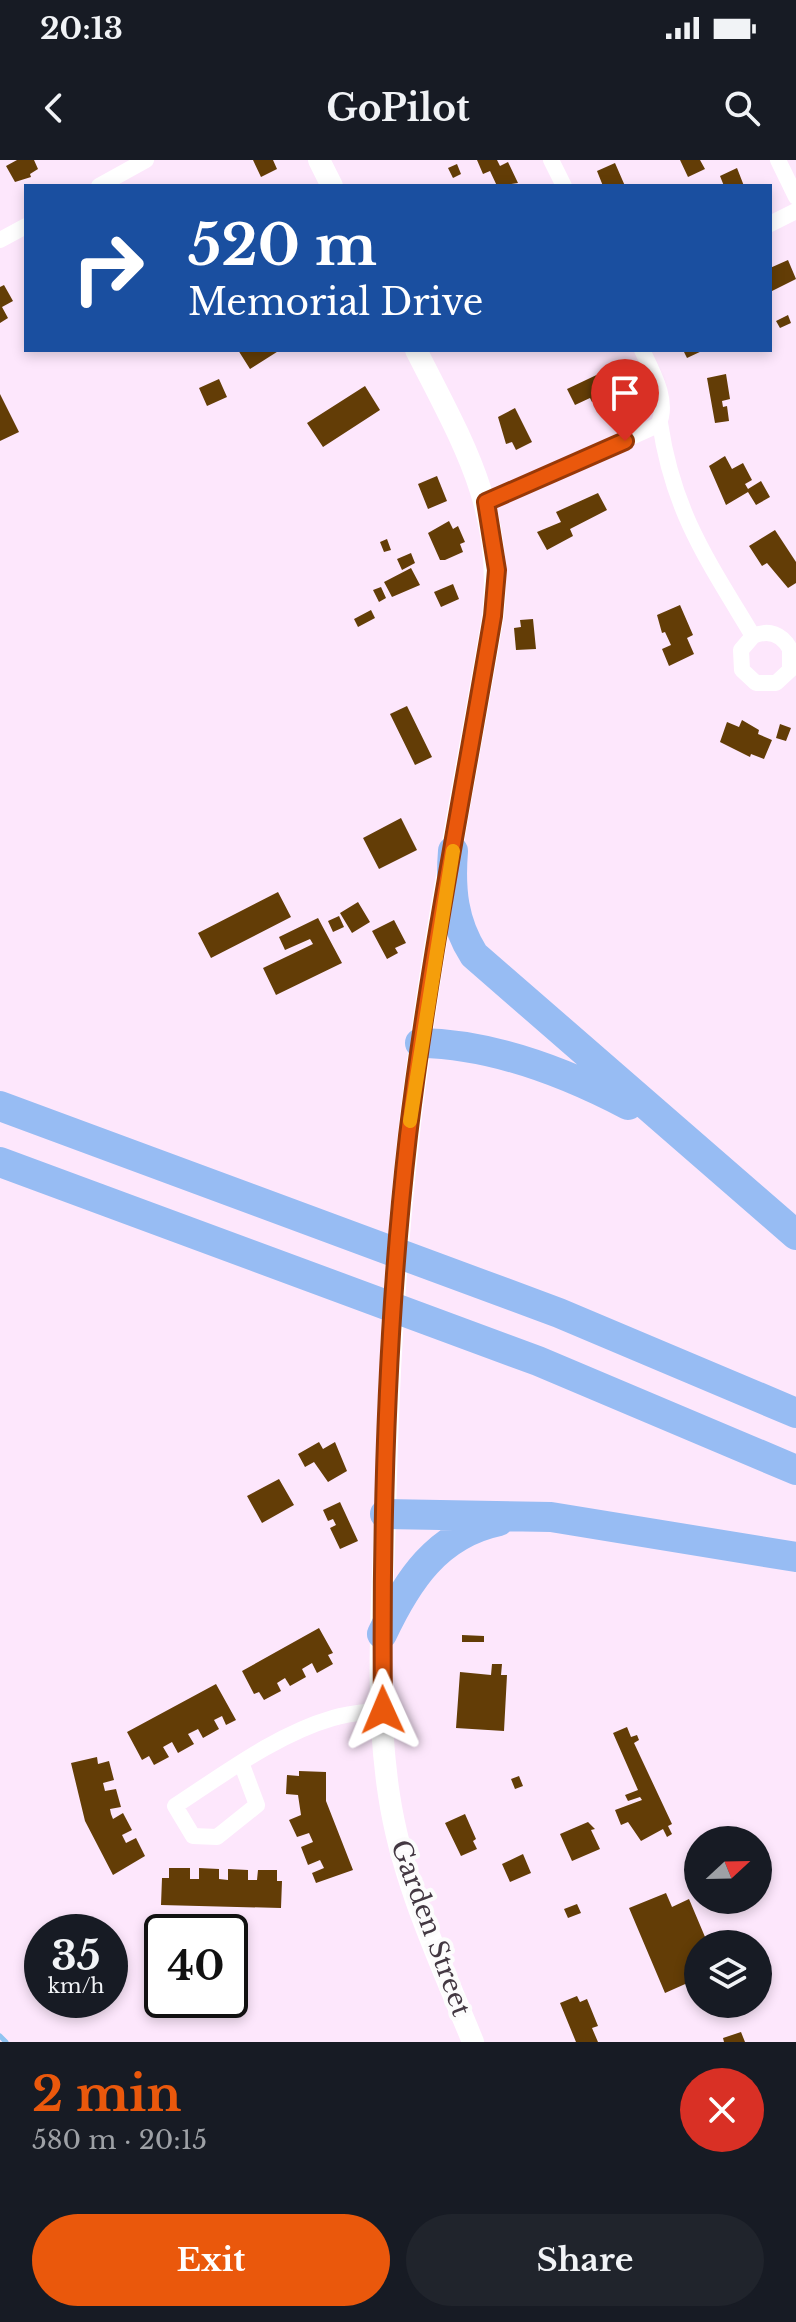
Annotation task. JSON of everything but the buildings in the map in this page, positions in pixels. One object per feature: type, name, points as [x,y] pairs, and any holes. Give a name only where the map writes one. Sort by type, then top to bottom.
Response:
[{"type":"highway","points":[[453,851],[454,906],[461,932],[474,955],[796,1235]]},
{"type":"highway","points":[[420,1043],[491,1053],[560,1074],[640,1113],[712,1163]]},
{"type":"highway","points":[[0,1106],[559,1313],[796,1413]]},
{"type":"highway","points":[[0,1162],[538,1361],[796,1470]]},
{"type":"highway","points":[[385,1514],[551,1517],[796,1557]]},
{"type":"highway","points":[[382,1634],[411,1578],[451,1541],[493,1522],[551,1517]]},
{"type":"street","points":[[103,184],[146,160]]},
{"type":"street","points":[[319,160],[331,184]]},
{"type":"street","points":[[551,160],[563,184]]},
{"type":"street","points":[[778,160],[796,197]]},
{"type":"street","points":[[772,223],[796,211]]},
{"type":"street","points":[[0,240],[24,227]]},
{"type":"street","name":"Garden Street","points":[[417,352],[471,459],[486,502],[496,550],[496,592],[420,1043],[404,1190],[390,1373],[382,1634],[383,1710],[388,1793],[400,1848],[419,1911],[473,2042]]},
{"type":"street","points":[[643,352],[660,396],[660,423],[667,467],[682,513],[753,636]]},
{"type":"street","points":[[486,502],[660,423]]},
{"type":"street","points":[[242,1765],[257,1805],[217,1837],[193,1836],[175,1806],[242,1765],[278,1743],[333,1718],[383,1710]]},
{"type":"waterway","points":[[0,2036],[6,2042]]},
{"type":"slow traffic","points":[[410,1121],[453,851]]},
{"type":"route","points":[[383,1710],[387,1427],[408,1139],[420,1043],[496,592],[496,550],[486,502],[625,441]]}]
